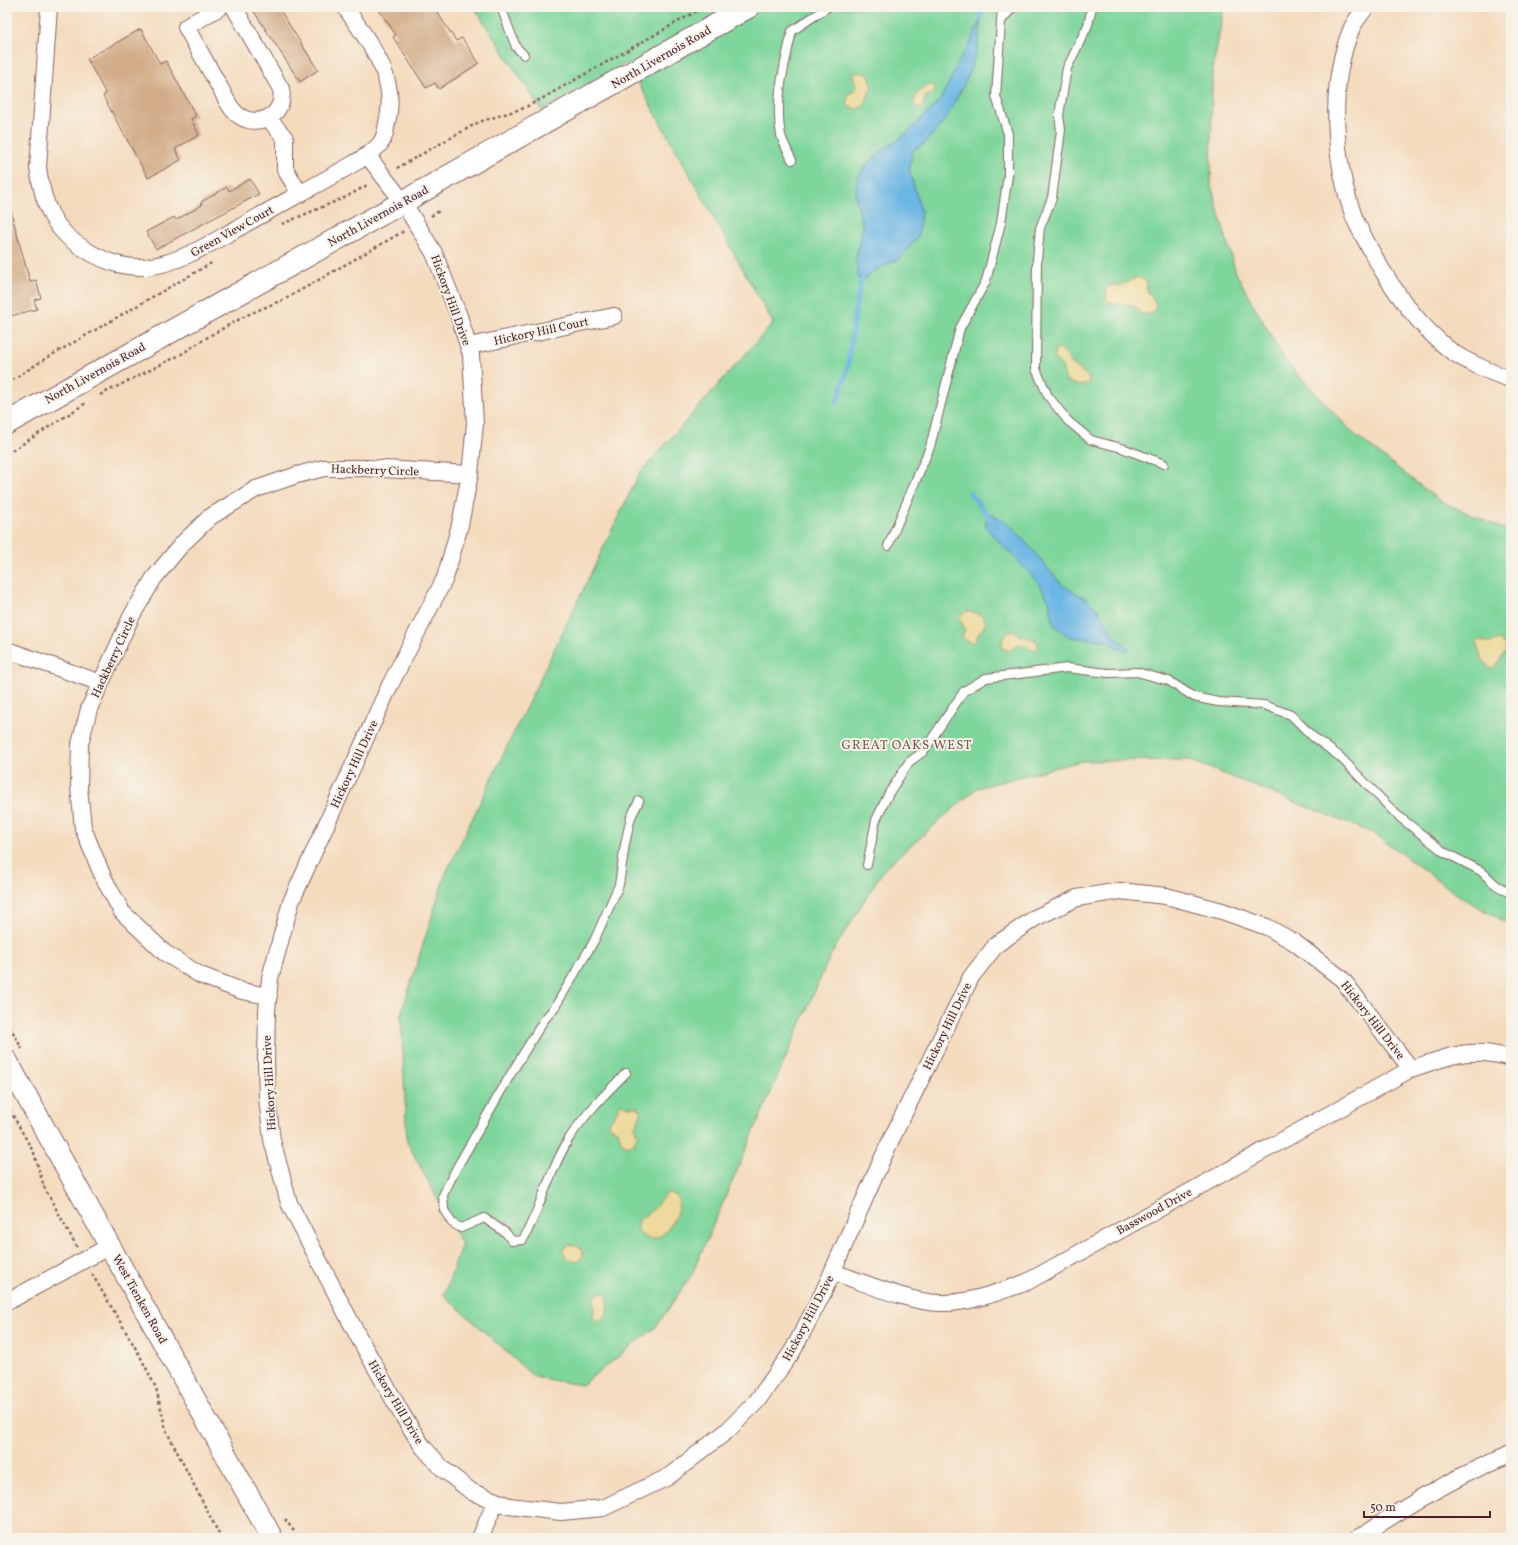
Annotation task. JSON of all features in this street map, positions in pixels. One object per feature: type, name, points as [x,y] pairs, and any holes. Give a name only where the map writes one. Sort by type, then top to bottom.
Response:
[{"type":"main road","name":"North Livernois Road","points":[[7,423],[404,202],[748,7]]},
{"type":"street","name":"Green View Court","points":[[49,7],[38,168],[41,190],[48,210],[61,230],[78,246],[100,259],[123,266],[152,266],[188,256],[367,155],[383,140],[388,118],[390,95],[382,64],[345,7]]},
{"type":"street","points":[[220,7],[186,27],[233,110],[254,122],[269,118],[278,109],[283,96],[281,89],[234,7]]},
{"type":"street","points":[[1366,7],[1351,29],[1338,76],[1336,131],[1343,173],[1354,217],[1380,268],[1410,311],[1452,351],[1501,376],[1511,379]]},
{"type":"street","points":[[269,118],[285,138],[285,169],[300,194]]},
{"type":"street","points":[[367,155],[404,202]]},
{"type":"street","name":"Hickory Hill Drive","points":[[404,202],[434,253],[459,316],[471,355],[475,424],[470,474],[460,525],[445,578],[390,685],[291,902],[270,978],[266,1059],[267,1098],[272,1140],[289,1203],[362,1343],[403,1416],[423,1447],[443,1469],[472,1492],[510,1506],[561,1512],[603,1508],[668,1477],[727,1431],[757,1401],[792,1352],[833,1272],[888,1146],[971,977],[996,945],[1035,918],[1077,898],[1120,891],[1166,896],[1222,911],[1267,927],[1294,942],[1342,979],[1411,1069]]},
{"type":"street","name":"Hickory Hill Court","points":[[468,346],[614,316]]},
{"type":"street","name":"Hackberry Circle","points":[[269,996],[242,991],[200,975],[171,957],[122,912],[103,878],[83,828],[79,787],[80,744],[90,709],[100,683],[131,617],[154,578],[182,544],[210,516],[256,489],[297,475],[324,468],[367,468],[470,474]]},
{"type":"street","points":[[7,650],[100,683]]},
{"type":"street","name":"Basswood Drive","points":[[833,1272],[908,1297],[942,1303],[987,1296],[1027,1282],[1411,1069],[1463,1052],[1492,1052],[1511,1058]]},
{"type":"street","name":"West Tienken Road","points":[[7,1061],[272,1538]]},
{"type":"street","points":[[7,1302],[110,1246]]},
{"type":"street","points":[[1358,1538],[1413,1503],[1450,1483],[1511,1454]]},
{"type":"street","points":[[480,1538],[496,1501]]},
{"type":"lane","points":[[501,7],[516,47],[524,56]]},
{"type":"lane","points":[[792,160],[781,135],[778,102],[792,31],[828,7]]},
{"type":"lane","points":[[888,546],[930,447],[960,328],[986,281],[1001,223],[1008,175],[1008,134],[996,96],[1002,7]]},
{"type":"lane","points":[[1002,20],[1013,7]]},
{"type":"lane","points":[[1092,7],[1088,25],[1067,68],[1059,115],[1061,130],[1052,198],[1040,228],[1037,260],[1036,369],[1048,396],[1068,421],[1091,440],[1122,448],[1164,464]]},
{"type":"lane","points":[[867,865],[876,820],[889,793],[909,762],[923,752],[964,691],[986,678],[1067,668],[1108,673],[1137,672],[1169,681],[1194,697],[1218,702],[1264,704],[1291,715],[1312,736],[1340,758],[1397,815],[1444,852],[1481,871],[1496,885],[1511,894]]},
{"type":"lane","points":[[626,1072],[596,1102],[570,1138],[548,1183],[534,1220],[523,1240],[512,1241],[506,1233],[484,1218],[461,1228],[452,1223],[444,1210],[443,1195],[456,1169],[512,1072],[544,1020],[555,1007],[594,941],[619,885],[625,844],[631,817],[639,801]]},
{"type":"path","points":[[276,227],[346,197],[480,122],[524,108],[704,7]]},
{"type":"path","points":[[96,397],[173,358],[247,315],[287,298],[439,212]]},
{"type":"path","points":[[7,383],[45,358],[214,262]]},
{"type":"path","points":[[7,454],[89,401]]},
{"type":"path","points":[[7,1105],[34,1153],[44,1187],[84,1260],[139,1354],[156,1388],[166,1430],[220,1538]]},
{"type":"green space","points":[[474,7],[1224,7],[1212,74],[1211,185],[1236,273],[1285,361],[1354,434],[1440,501],[1511,532],[1511,925],[1461,897],[1373,833],[1189,760],[1081,761],[977,788],[884,869],[830,956],[692,1274],[656,1327],[582,1385],[534,1377],[444,1295],[462,1244],[407,1142],[401,1014],[445,875],[639,474],[773,323],[627,63],[542,111]]},
{"type":"sand","points":[[860,72],[869,75],[872,85],[864,106],[856,109],[848,106],[847,101],[849,94],[856,90],[857,85],[853,76],[855,73]]},
{"type":"sand","points":[[930,85],[934,86],[935,92],[925,97],[923,107],[918,109],[914,105],[917,95]]},
{"type":"sand","points":[[1137,277],[1146,281],[1147,291],[1156,304],[1154,311],[1150,314],[1142,314],[1132,305],[1114,304],[1107,300],[1106,295],[1108,287],[1112,285],[1122,285]]},
{"type":"sand","points":[[1056,349],[1064,352],[1072,364],[1088,377],[1089,383],[1079,386],[1066,381],[1062,366],[1054,358]]},
{"type":"sand","points":[[967,611],[981,615],[986,622],[978,634],[975,643],[964,640],[962,636],[965,630],[959,618]]},
{"type":"sand","points":[[1015,631],[1019,635],[1037,641],[1038,648],[1035,650],[1019,644],[1009,651],[1002,648],[1003,637],[1010,632]]},
{"type":"sand","points":[[1480,640],[1491,643],[1500,640],[1506,647],[1505,652],[1493,669],[1484,662],[1480,654],[1477,642]]},
{"type":"sand","points":[[622,1104],[629,1107],[638,1107],[641,1113],[635,1127],[637,1136],[633,1144],[628,1146],[622,1143],[618,1131],[609,1126],[610,1121],[617,1112],[619,1106]]},
{"type":"sand","points":[[668,1193],[677,1196],[679,1200],[678,1208],[671,1224],[666,1232],[659,1237],[652,1239],[645,1237],[638,1230],[639,1220],[655,1208],[662,1198]]},
{"type":"sand","points":[[569,1244],[577,1246],[582,1250],[583,1255],[581,1259],[576,1262],[565,1257],[563,1249]]},
{"type":"sand","points":[[604,1293],[608,1297],[607,1313],[602,1320],[596,1321],[593,1318],[593,1301],[597,1294]]},
{"type":"water","points":[[981,18],[978,49],[964,85],[945,120],[927,141],[913,151],[909,168],[921,211],[918,237],[901,258],[874,271],[866,279],[858,278],[856,258],[863,227],[855,195],[858,178],[865,166],[890,144],[900,139],[940,101],[960,59],[970,44]]},
{"type":"water","points":[[992,514],[1006,522],[1018,533],[1062,585],[1087,599],[1099,611],[1114,636],[1130,649],[1127,652],[1104,640],[1069,637],[1054,625],[1049,601],[1041,587],[986,527],[986,520]]},
{"type":"building","points":[[251,7],[278,7],[318,70],[300,82]]},
{"type":"building","points":[[377,7],[434,7],[456,41],[462,38],[479,63],[439,89],[435,83],[426,88],[393,37],[396,35]]},
{"type":"building","points":[[141,29],[160,64],[166,61],[196,116],[191,119],[199,135],[175,149],[181,160],[148,178],[103,96],[106,94],[87,59]]},
{"type":"building","points":[[250,179],[259,194],[156,249],[146,232],[174,217],[176,220],[202,205],[201,202],[227,187],[229,191]]},
{"type":"building","points":[[11,212],[30,282],[36,280],[41,298],[34,300],[37,309],[7,317],[7,213]]},
{"type":"waterway","points":[[981,18],[984,7]]},
{"type":"waterway","points":[[837,403],[848,366],[856,304],[862,278]]},
{"type":"waterway","points":[[970,493],[989,517]]},
{"type":"district","name":"GREAT OAKS WEST","points":[[907,744]]}]
